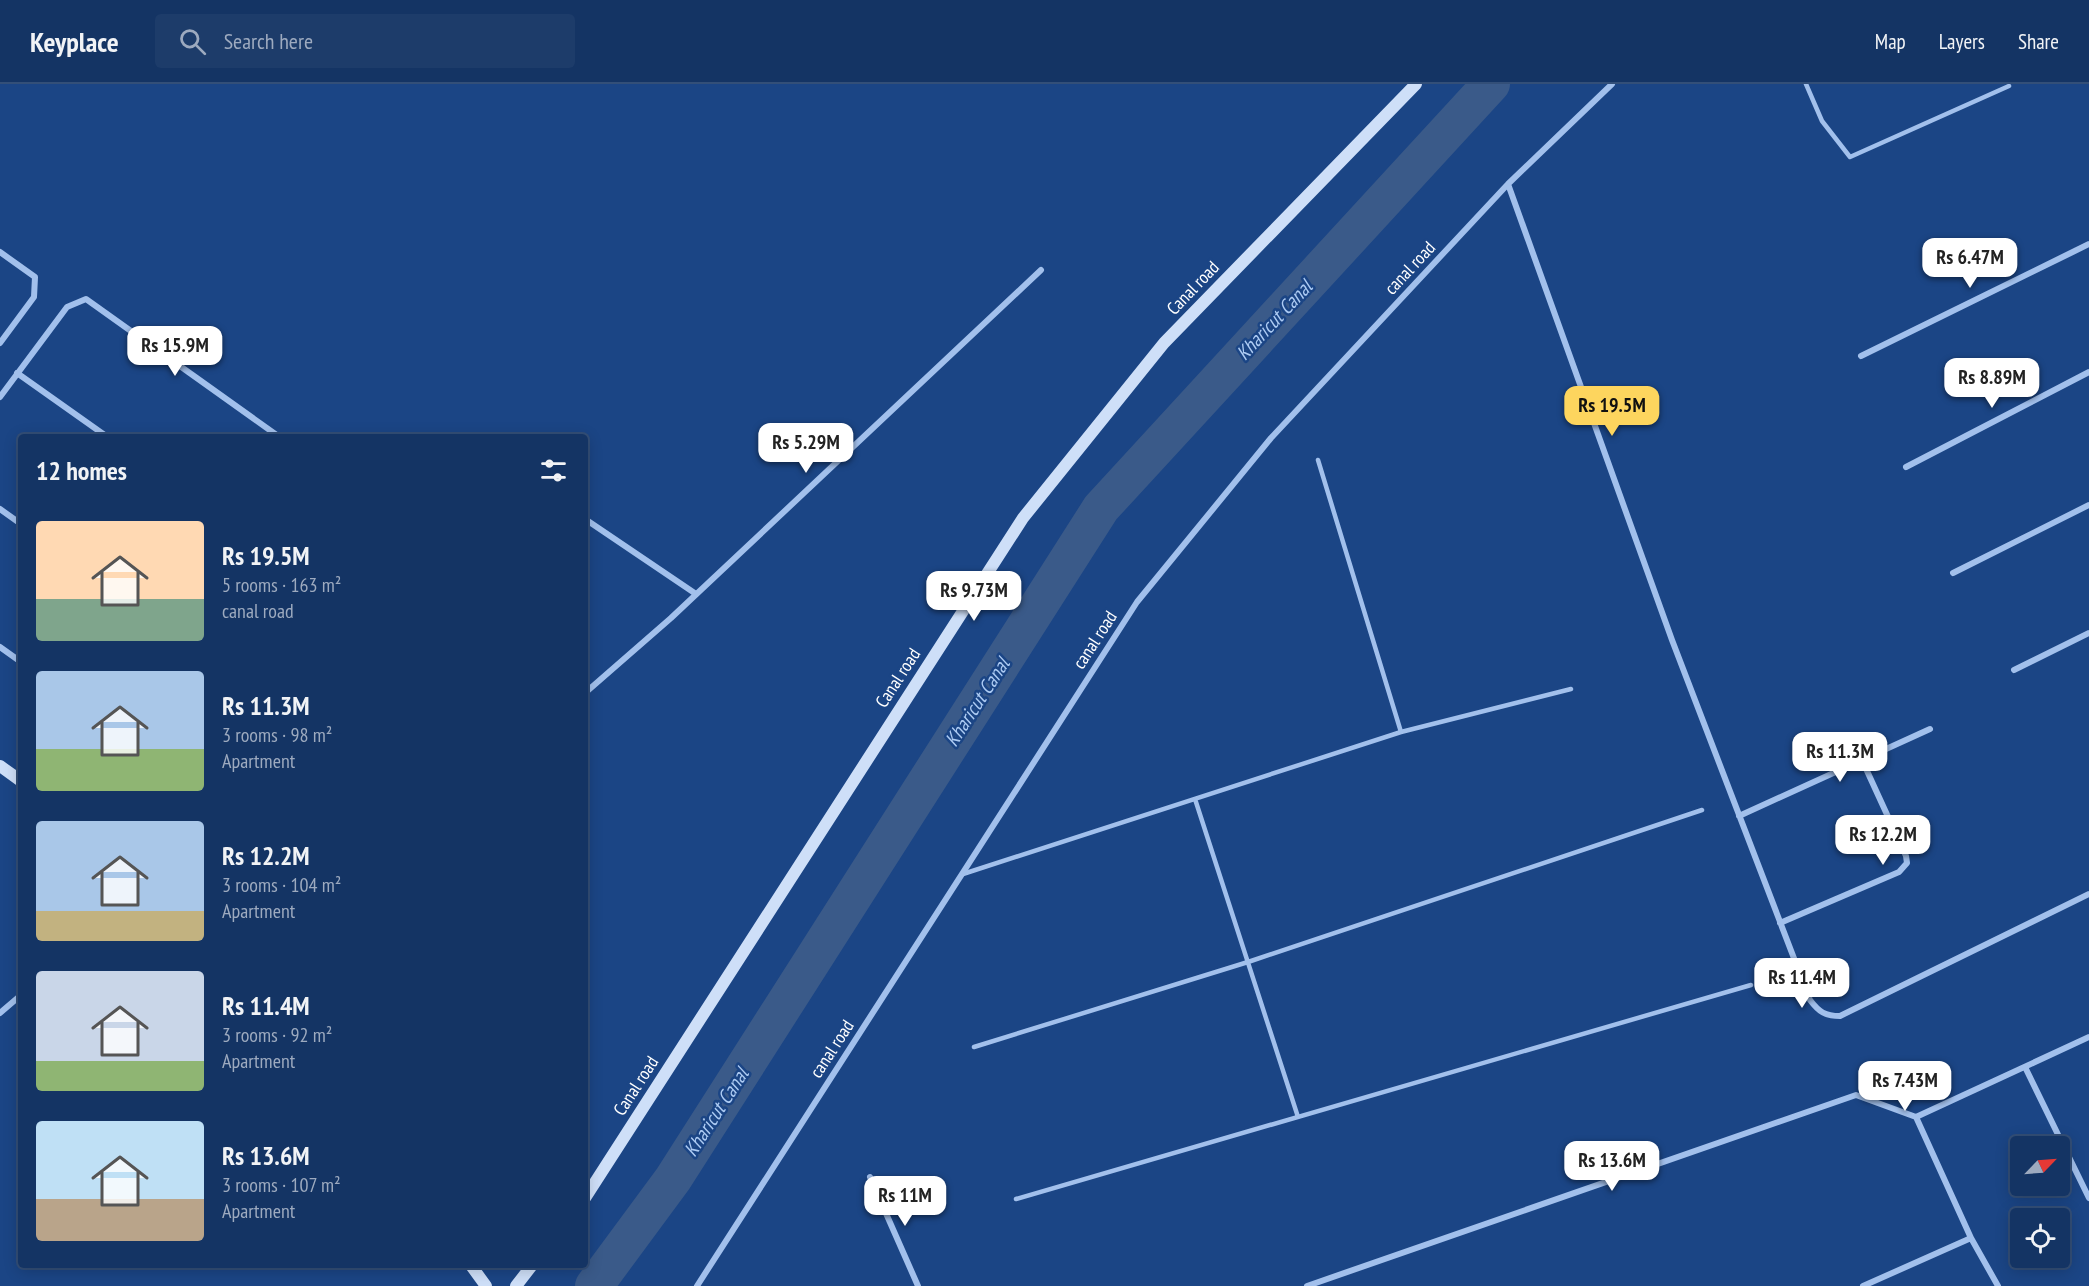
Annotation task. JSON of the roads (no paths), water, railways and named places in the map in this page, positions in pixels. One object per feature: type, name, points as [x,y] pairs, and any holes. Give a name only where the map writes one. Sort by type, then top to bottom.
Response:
[{"type":"street","name":"Canal road","points":[[588,1193],[1023,518],[1164,343],[1416,84]]},
{"type":"street","name":"canal road","points":[[697,1286],[1137,602],[1271,438],[1508,184],[1612,84]]},
{"type":"street","points":[[1508,184],[1676,650],[1810,1000],[1818,1010],[1828,1016],[1840,1016],[2089,894]]},
{"type":"street","points":[[1861,357],[2089,244]]},
{"type":"street","points":[[0,252],[35,276],[34,297],[0,343]]},
{"type":"street","points":[[588,690],[696,594],[1041,270]]},
{"type":"street","points":[[0,398],[67,307],[86,299],[275,434]]},
{"type":"street","points":[[1906,468],[2089,372]]},
{"type":"street","points":[[17,373],[103,434]]},
{"type":"street","points":[[1953,573],[2089,505]]},
{"type":"street","points":[[0,509],[18,522]]},
{"type":"street","points":[[588,521],[696,594]]},
{"type":"street","points":[[2014,670],[2089,633]]},
{"type":"street","points":[[0,647],[18,660]]},
{"type":"street","points":[[1739,816],[1930,729]]},
{"type":"street","points":[[1780,923],[1899,872],[1907,863],[1906,856],[1862,760]]},
{"type":"street","points":[[0,766],[18,779]]},
{"type":"street","points":[[0,1013],[18,998]]},
{"type":"street","points":[[1307,1286],[1856,1095],[1916,1117],[2089,1037]]},
{"type":"street","points":[[2025,1067],[2089,1198]]},
{"type":"street","points":[[1916,1117],[1971,1238],[1998,1286]]},
{"type":"street","points":[[870,1177],[918,1286]]},
{"type":"street","points":[[1863,1286],[1971,1238]]},
{"type":"street","points":[[473,1268],[486,1286]]},
{"type":"street","points":[[516,1286],[530,1268]]},
{"type":"lane","points":[[1806,84],[1822,121],[1850,157],[2009,86]]},
{"type":"lane","points":[[1318,460],[1401,732]]},
{"type":"lane","points":[[962,874],[1401,732],[1571,688]]},
{"type":"lane","points":[[1195,799],[1298,1117]]},
{"type":"lane","points":[[974,1047],[1248,962],[1702,810]]},
{"type":"lane","points":[[1016,1199],[1751,985]]},
{"type":"waterway","name":"Kharicut Canal","points":[[594,1286],[673,1179],[1101,508],[1491,84]]}]
